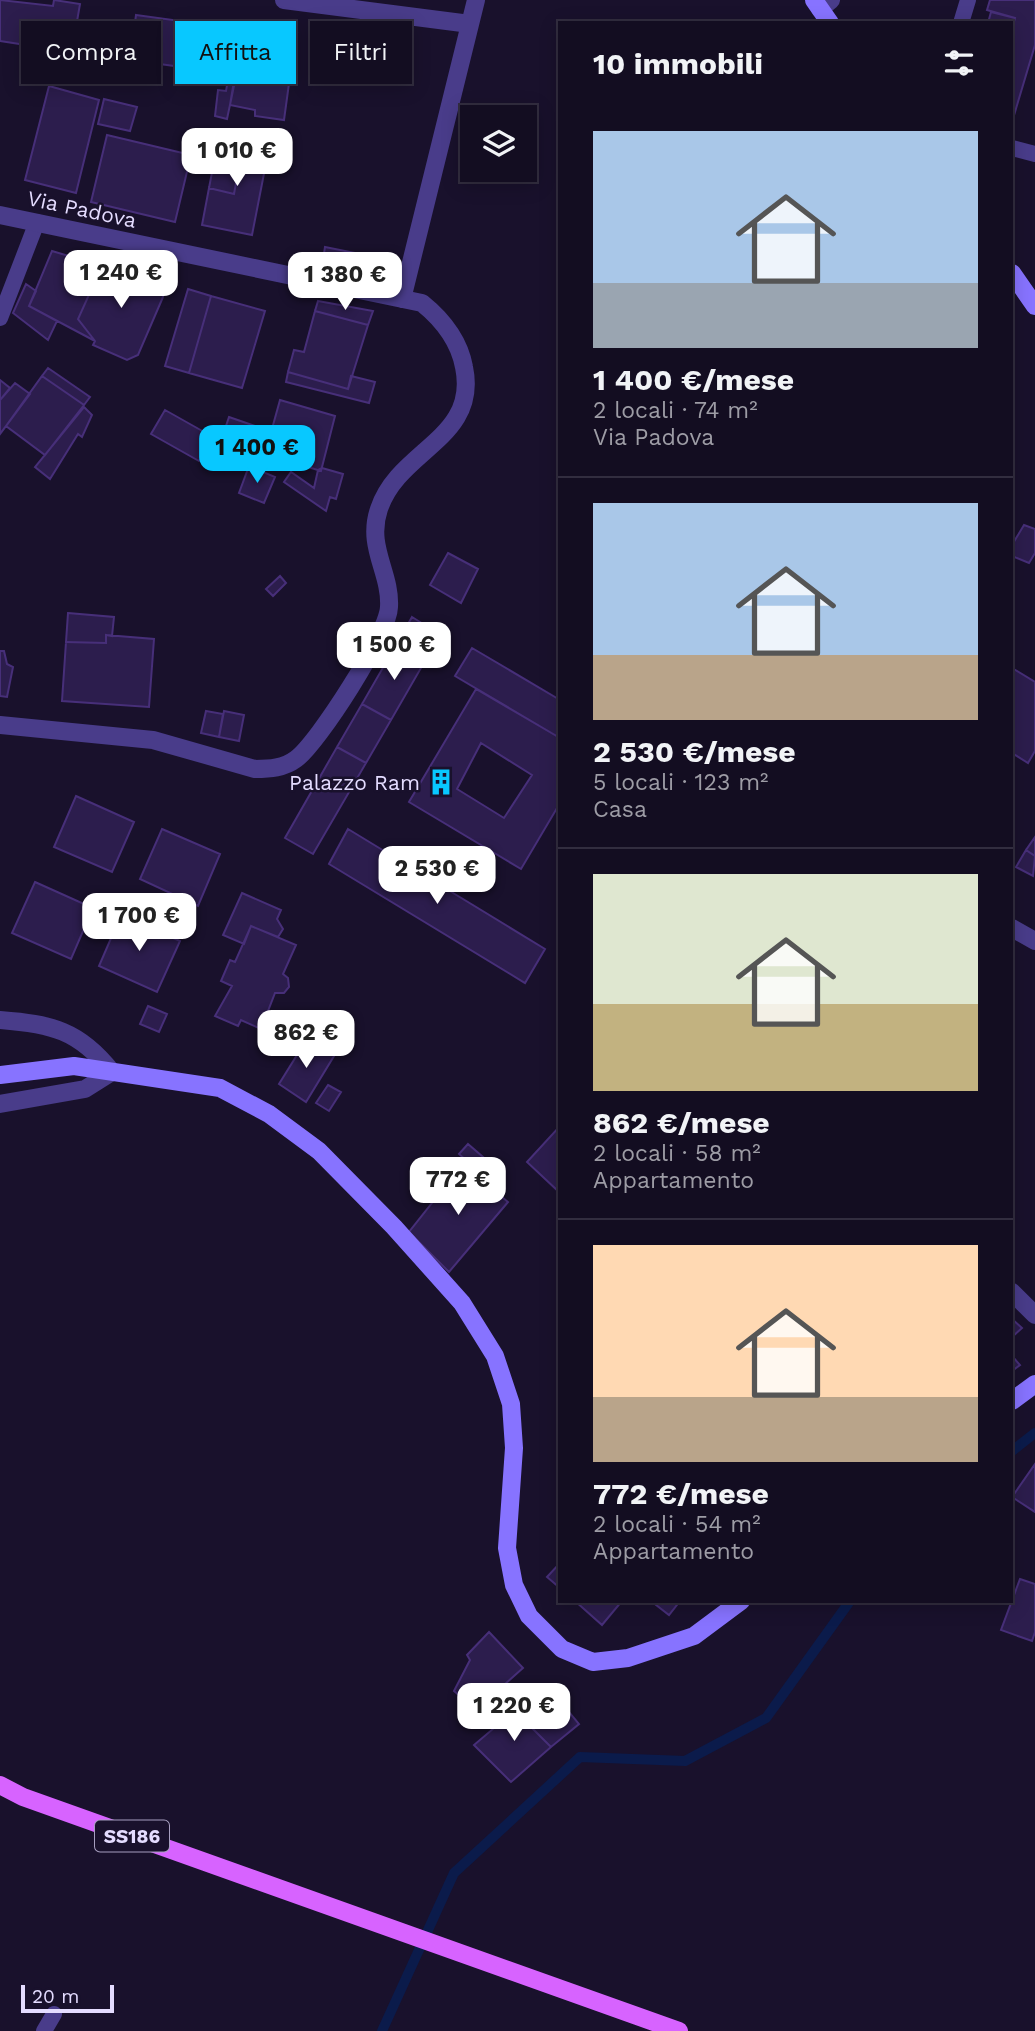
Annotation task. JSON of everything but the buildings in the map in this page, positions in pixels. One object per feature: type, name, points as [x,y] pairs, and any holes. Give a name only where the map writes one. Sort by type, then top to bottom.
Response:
[{"type":"main road","points":[[1013,274],[1035,306]]},
{"type":"main road","points":[[0,1075],[74,1066],[220,1088],[269,1114],[319,1151],[394,1227],[462,1303],[495,1356],[511,1404],[514,1448],[508,1548],[514,1585],[529,1616],[562,1649],[593,1662],[628,1658],[694,1636],[738,1603]]},
{"type":"main road","points":[[1013,1400],[1035,1384]]},
{"type":"main road","name":"SS186","points":[[0,1785],[23,1797],[671,2028]]},
{"type":"street","points":[[284,0],[470,24]]},
{"type":"street","points":[[402,299],[476,0]]},
{"type":"street","name":"Via Padova","points":[[0,215],[422,303],[435,314],[456,341],[466,374],[463,411],[453,426],[404,469],[384,496],[375,528],[379,561],[390,600],[386,622],[324,728],[304,752],[286,765],[255,769],[153,740],[0,725]]},
{"type":"street","points":[[1013,929],[1035,941]]},
{"type":"street","points":[[0,1020],[46,1024],[74,1036],[100,1057],[113,1072],[85,1088],[0,1104]]},
{"type":"street","points":[[1013,1293],[1035,1315]]},
{"type":"lane","points":[[962,21],[968,0]]},
{"type":"lane","points":[[1013,148],[1035,154]]},
{"type":"lane","points":[[0,318],[37,222]]},
{"type":"lane","points":[[44,2031],[54,2014]]},
{"type":"waterway","points":[[1013,1450],[1035,1433]]},
{"type":"waterway","points":[[382,2031],[454,1873],[580,1757],[685,1761],[766,1718],[849,1603]]},
{"type":"place","name":"Palazzo Ram","points":[[441,782]]}]
